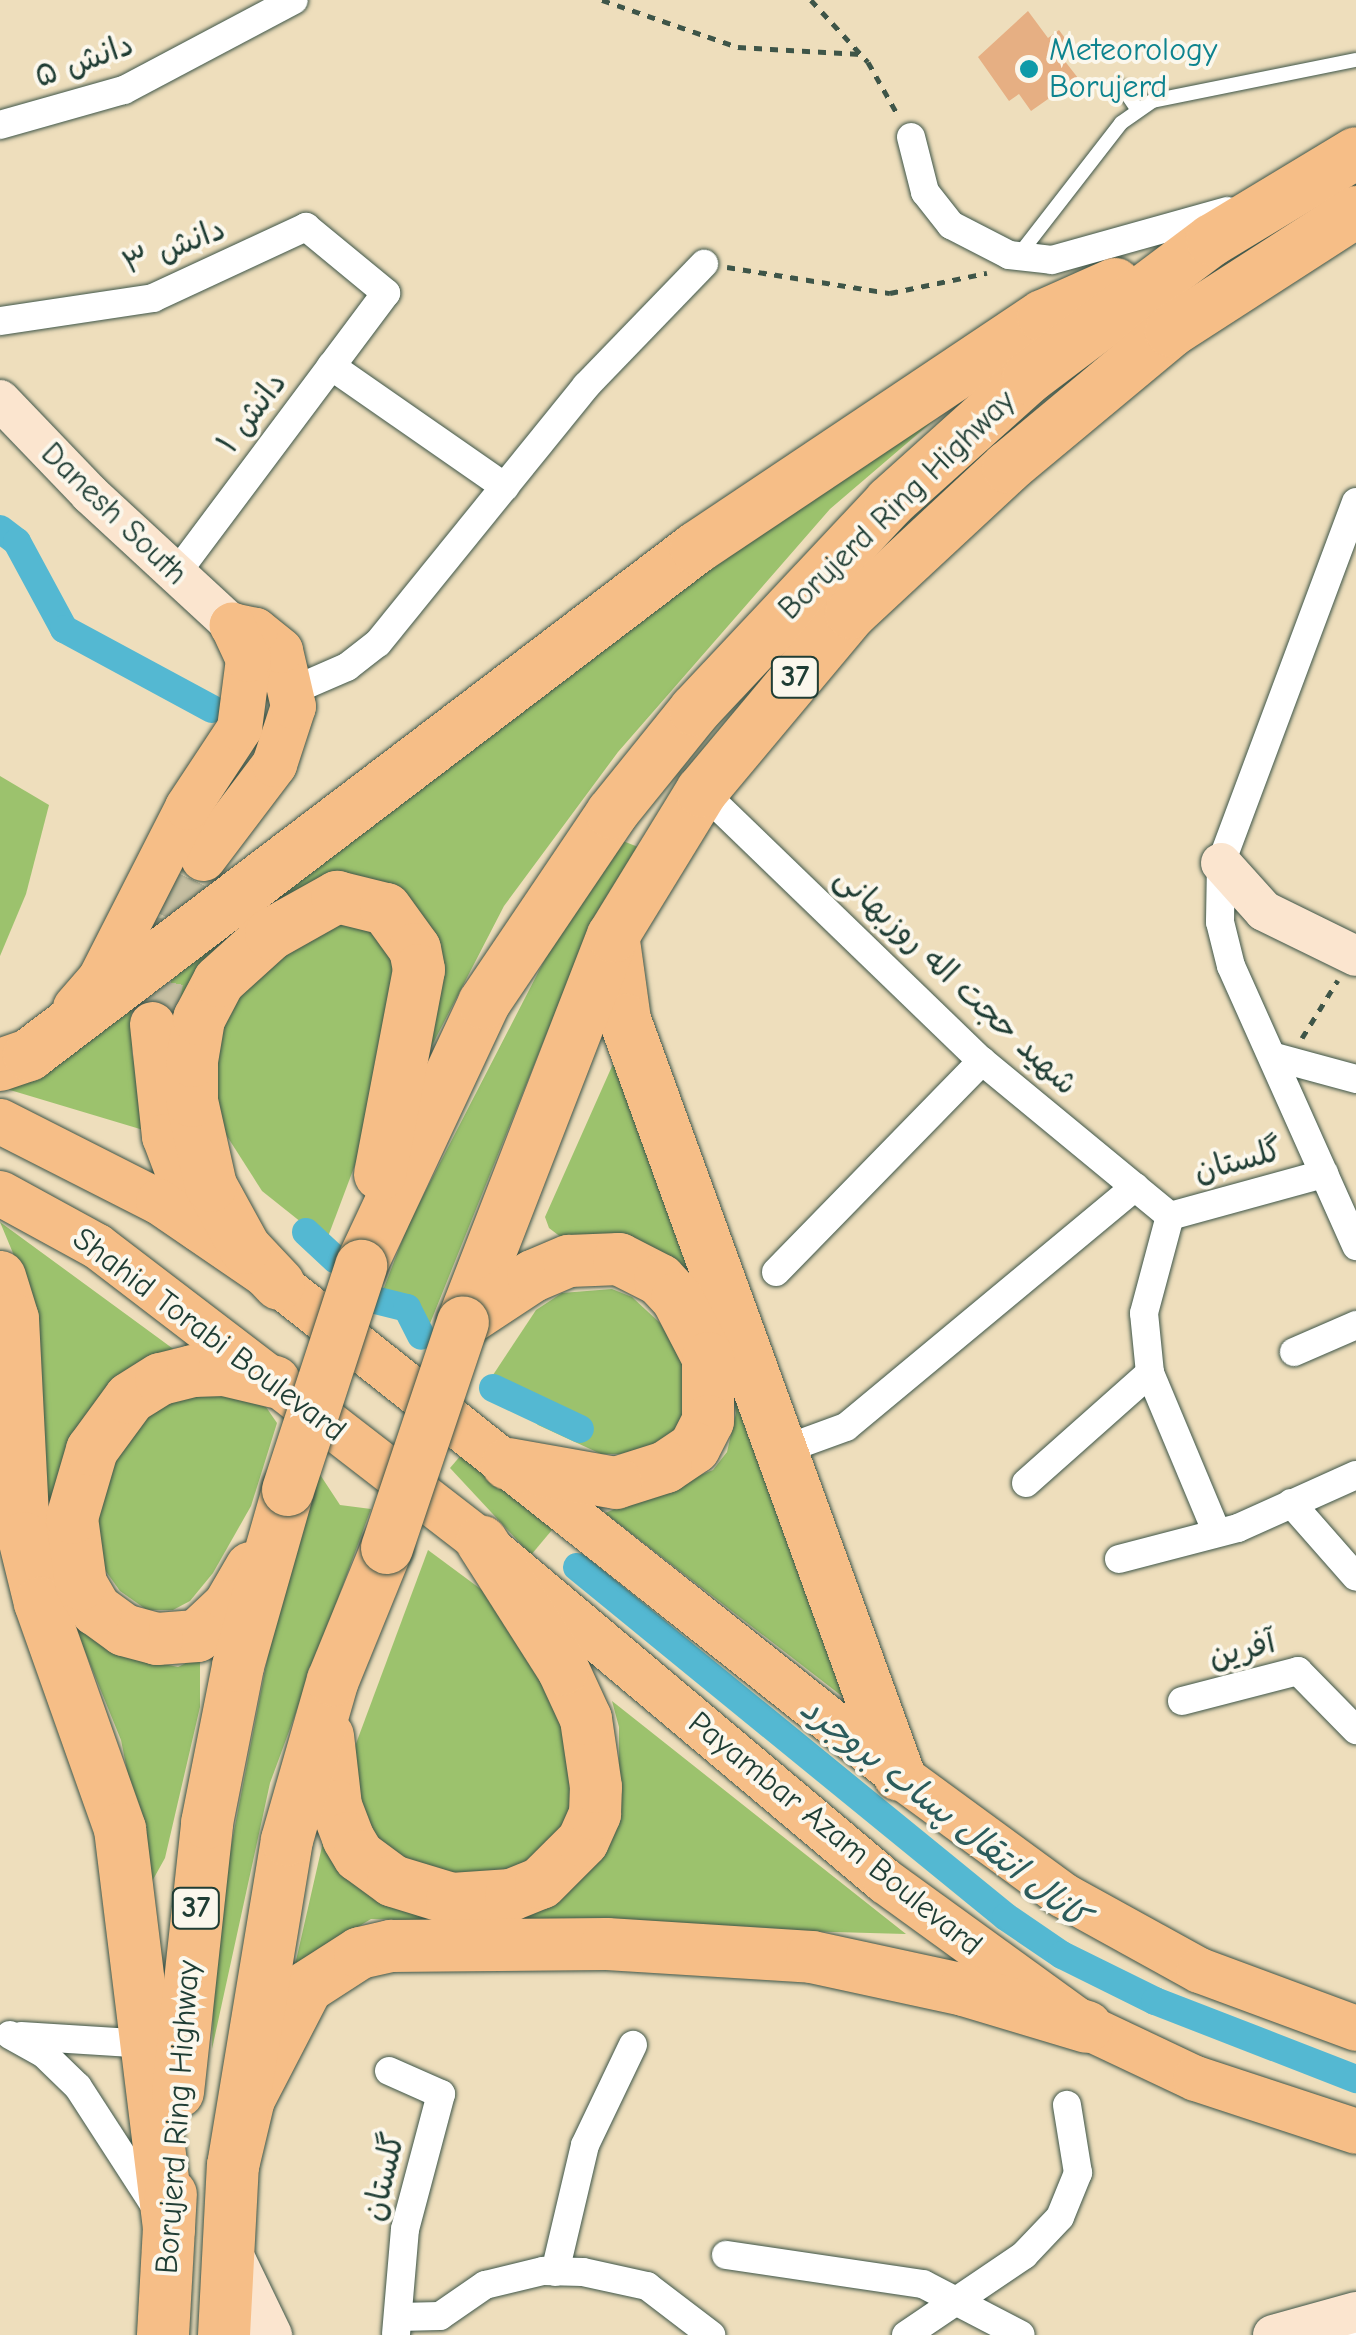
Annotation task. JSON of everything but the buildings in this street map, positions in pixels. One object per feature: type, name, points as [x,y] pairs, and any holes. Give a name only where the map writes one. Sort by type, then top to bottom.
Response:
[{"type":"highway","name":"Borujerd Ring Highway","points":[[361,1266],[484,1003],[600,829],[695,710],[818,575],[966,432],[1092,327],[1212,240],[1356,153]]},
{"type":"highway","name":"Borujerd Ring Highway","points":[[224,2335],[226,2238],[233,2166],[287,1840],[333,1680],[386,1548],[462,1322],[613,936],[702,791],[851,613],[1008,467],[1171,331],[1356,212]]},
{"type":"highway","points":[[14,1060],[696,548],[1044,316],[1212,240]]},
{"type":"highway","points":[[279,1284],[245,1248],[211,1186],[192,1102],[192,1060],[199,1019],[219,981],[271,934],[337,897],[386,910],[409,938],[419,970],[361,1266]]},
{"type":"highway","points":[[613,936],[625,1020],[899,1775]]},
{"type":"highway","points":[[462,1322],[532,1276],[569,1261],[620,1259],[660,1280],[677,1298],[708,1358],[708,1421],[694,1448],[666,1467],[616,1483],[508,1464]]},
{"type":"highway","name":"37","points":[[288,1490],[361,1266]]},
{"type":"highway","points":[[0,1277],[13,1319],[24,1538],[40,1602],[120,1829],[169,2229]]},
{"type":"highway","points":[[275,1382],[224,1370],[192,1371],[161,1378],[130,1398],[108,1423],[79,1481],[72,1518],[81,1584],[96,1610],[124,1630],[156,1640],[197,1636],[230,1606],[288,1490]]},
{"type":"highway","name":"Borujerd Ring Highway","points":[[163,2335],[182,2015],[208,1822],[238,1666],[288,1490]]},
{"type":"highway","points":[[333,1680],[327,1728],[336,1806],[353,1847],[372,1869],[424,1892],[478,1901],[541,1884],[565,1864],[595,1814],[586,1719],[563,1670],[482,1542]]},
{"type":"highway","points":[[233,2166],[250,2099],[307,1987],[360,1953],[390,1946],[607,1944],[812,1957],[964,1990],[1087,2026]]},
{"type":"main road","points":[[14,1060],[100,978],[187,808],[240,728],[248,659],[232,624]]},
{"type":"main road","points":[[203,858],[274,764],[294,690],[286,662],[270,639],[232,624]]},
{"type":"main road","points":[[152,1024],[164,1136],[198,1229]]},
{"type":"main road","points":[[0,1120],[99,1167],[279,1284],[899,1775],[1130,1936],[1199,1970],[1356,2028]]},
{"type":"main road","name":"Shahid Torabi Boulevard","points":[[0,1193],[97,1246],[364,1451]]},
{"type":"main road","name":"Payambar Azam Boulevard","points":[[364,1451],[482,1542],[885,1881],[1087,2026],[1194,2078],[1356,2132]]},
{"type":"street","name":"دانش ۵","points":[[0,125],[124,90],[294,0]]},
{"type":"street","points":[[911,137],[925,192],[951,224],[1018,256],[1052,260],[1290,192]]},
{"type":"street","name":"دانش ۱","points":[[175,575],[386,293],[306,227]]},
{"type":"street","name":"دانش ۳","points":[[0,321],[152,298],[306,227]]},
{"type":"street","points":[[294,690],[347,668],[378,643],[586,386],[704,264]]},
{"type":"street","points":[[331,366],[505,487]]},
{"type":"street","name":"Danesh South","points":[[0,400],[175,575],[232,624]]},
{"type":"street","points":[[1355,1241],[1231,966],[1220,922],[1221,862],[1356,502]]},
{"type":"street","name":"شهید حجت اله روزبهانی","points":[[702,791],[982,1061],[1170,1216]]},
{"type":"street","points":[[1221,862],[1264,911],[1354,956]]},
{"type":"street","points":[[1274,1057],[1356,1079]]},
{"type":"street","points":[[776,1272],[982,1061]]},
{"type":"street","name":"گلستان","points":[[1170,1216],[1324,1174]]},
{"type":"street","points":[[780,1451],[846,1428],[1135,1187]]},
{"type":"street","points":[[1170,1216],[1144,1313],[1150,1373],[1216,1531]]},
{"type":"street","points":[[1294,1352],[1356,1325]]},
{"type":"street","points":[[1026,1483],[1150,1373]]},
{"type":"street","points":[[1119,1559],[1216,1531],[1356,1475]]},
{"type":"street","points":[[1292,1503],[1356,1577]]},
{"type":"street","name":"آفرین","points":[[1182,1701],[1298,1670],[1356,1730]]},
{"type":"street","points":[[5,2035],[148,2044]]},
{"type":"street","points":[[5,2035],[44,2054],[78,2087],[169,2229]]},
{"type":"street","points":[[556,2272],[585,2145],[633,2046]]},
{"type":"street","name":"گلستان","points":[[389,2071],[441,2094],[405,2229],[397,2326]]},
{"type":"street","points":[[906,2335],[1024,2256],[1060,2217],[1078,2173],[1068,2105]]},
{"type":"street","points":[[226,2238],[272,2335]]},
{"type":"street","points":[[726,2256],[923,2284],[959,2299],[1021,2335]]},
{"type":"street","points":[[397,2326],[440,2316],[485,2284],[556,2272],[626,2278],[648,2286],[711,2335]]},
{"type":"street","points":[[1272,2335],[1356,2312]]},
{"type":"lane","points":[[1018,256],[1120,122],[1152,101],[1356,60]]},
{"type":"lane","points":[[1123,88],[1138,110]]},
{"type":"path","points":[[602,0],[738,48],[860,54]]},
{"type":"path","points":[[811,0],[860,54],[911,137]]},
{"type":"path","points":[[704,264],[890,293],[1052,260]]},
{"type":"path","points":[[1274,1057],[1305,1036],[1354,956]]},
{"type":"green space","points":[[948,408],[830,509],[618,752],[504,906],[426,1057],[429,1018],[344,881],[164,1070],[164,1001],[175,970],[619,625]]},
{"type":"green space","points":[[0,776],[49,805],[26,894],[0,956]]},
{"type":"green space","points":[[623,841],[643,849],[561,998],[429,1326],[412,1297],[382,1293],[408,1225],[560,930]]},
{"type":"green space","points":[[362,915],[398,954],[361,1149],[326,1242],[262,1191],[225,1133],[217,1104],[219,1029],[261,957]]},
{"type":"green space","points":[[135,1000],[132,1053],[150,1132],[0,1087]]},
{"type":"green space","points":[[617,1055],[856,1707],[605,1513],[713,1470],[727,1452],[736,1413],[731,1367],[549,1228],[545,1217]]},
{"type":"green space","points":[[0,1222],[183,1356],[64,1473],[131,1657],[178,1667],[200,1656],[200,1707],[165,1858],[150,1885],[121,1740],[47,1558],[33,1301]]},
{"type":"green space","points":[[612,1289],[632,1297],[660,1323],[687,1369],[683,1418],[671,1441],[620,1454],[601,1454],[538,1425],[491,1378],[536,1310],[562,1293]]},
{"type":"green space","points":[[200,1387],[266,1407],[277,1423],[251,1506],[213,1573],[190,1601],[173,1610],[147,1610],[120,1591],[105,1570],[95,1527],[102,1472],[146,1410]]},
{"type":"green space","points":[[462,1454],[557,1524],[531,1555],[450,1468]]},
{"type":"green space","points":[[317,1470],[340,1505],[371,1509],[270,1783],[212,2049],[215,1929],[294,1521]]},
{"type":"green space","points":[[428,1550],[482,1590],[528,1642],[566,1735],[575,1811],[546,1856],[496,1873],[442,1874],[410,1861],[374,1837],[360,1811],[354,1749]]},
{"type":"green space","points":[[612,1701],[906,1934],[371,1919],[295,1965],[323,1842],[453,1913],[619,1805],[619,1727]]},
{"type":"waterway","name":"کانال انتقال پساب بروجرد","points":[[0,529],[17,542],[64,629],[212,709]]},
{"type":"waterway","name":"کانال انتقال پساب بروجرد","points":[[306,1232],[335,1259]]},
{"type":"waterway","name":"کانال انتقال پساب بروجرد","points":[[379,1301],[407,1308],[421,1336]]},
{"type":"waterway","name":"کانال انتقال پساب بروجرد","points":[[493,1388],[580,1429]]},
{"type":"waterway","name":"کانال انتقال پساب بروجرد","points":[[577,1567],[1006,1917],[1062,1955],[1155,2001],[1356,2079]]},
{"type":"tunnel","points":[[152,1024],[173,920],[203,858]]},
{"type":"place","name":"Meteorology Borujerd","points":[[1029,69]]}]
